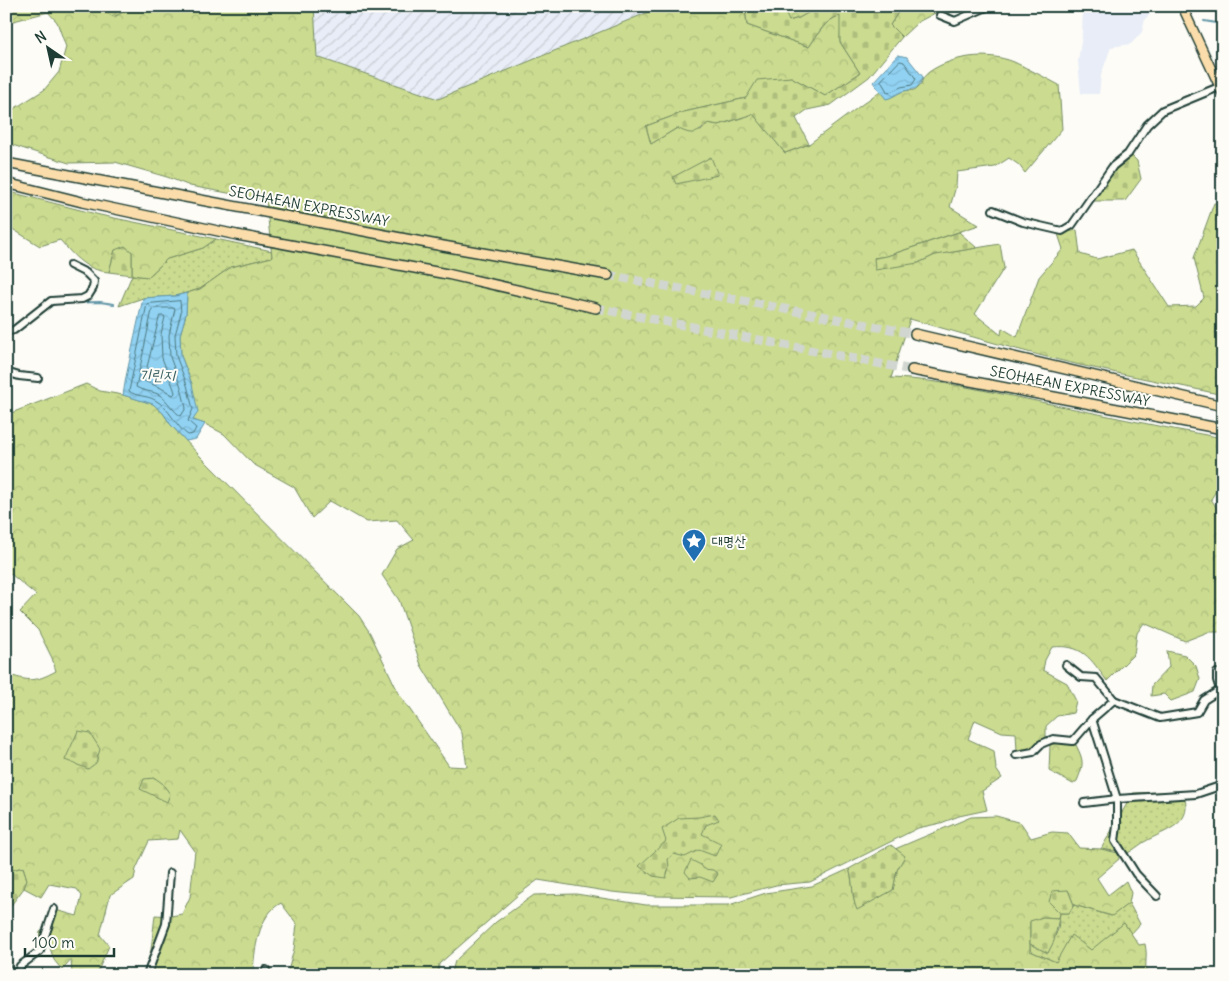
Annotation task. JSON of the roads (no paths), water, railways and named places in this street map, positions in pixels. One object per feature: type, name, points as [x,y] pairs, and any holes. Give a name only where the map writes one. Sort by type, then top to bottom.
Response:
[{"type":"highway","name":"SEOHAEAN EXPRESSWAY","points":[[6,162],[443,246],[608,275]]},
{"type":"highway","points":[[6,183],[82,202],[237,235],[448,274],[596,308]]},
{"type":"highway","name":"SEOHAEAN EXPRESSWAY","points":[[915,334],[1223,406]]},
{"type":"highway","name":"SEOHAEAN EXPRESSWAY","points":[[912,370],[1223,429]]},
{"type":"main road","points":[[1182,6],[1221,90]]},
{"type":"street","points":[[940,15],[954,21],[990,6]]},
{"type":"street","points":[[994,210],[1023,222],[1062,232],[1072,225],[1113,166],[1128,154],[1147,125],[1163,110],[1221,90]]},
{"type":"street","points":[[6,332],[14,330],[51,302],[82,299],[88,296],[93,288],[94,281],[86,273],[70,265]]},
{"type":"street","points":[[6,372],[38,378]]},
{"type":"street","points":[[1066,665],[1080,677],[1096,678],[1114,700],[1160,718],[1196,712],[1204,700],[1221,691],[1217,680],[1217,673]]},
{"type":"street","points":[[1016,755],[1033,752],[1041,744],[1053,739],[1073,741],[1092,719],[1114,700]]},
{"type":"street","points":[[1092,719],[1117,799],[1115,841],[1136,874],[1157,896]]},
{"type":"street","points":[[1084,803],[1196,794],[1223,785]]},
{"type":"street","points":[[147,975],[166,924],[170,872]]},
{"type":"street","points":[[16,975],[20,966],[40,952],[54,909]]},
{"type":"street","points":[[6,967],[12,975]]},
{"type":"water","points":[[898,55],[907,57],[923,77],[915,89],[901,92],[886,99],[873,82]]},
{"type":"water","name":"기린지","points":[[187,293],[186,314],[180,335],[181,356],[192,384],[198,412],[193,420],[205,424],[196,439],[186,441],[153,404],[123,395],[143,298],[175,296]]},
{"type":"waterway","points":[[1204,21],[1223,24]]},
{"type":"waterway","points":[[64,303],[100,302],[114,304]]},
{"type":"waterway","points":[[22,327],[57,303]]},
{"type":"tunnel","points":[[608,275],[915,334]]},
{"type":"tunnel","points":[[596,308],[912,370]]},
{"type":"place","name":"대명산","points":[[694,562]]}]
